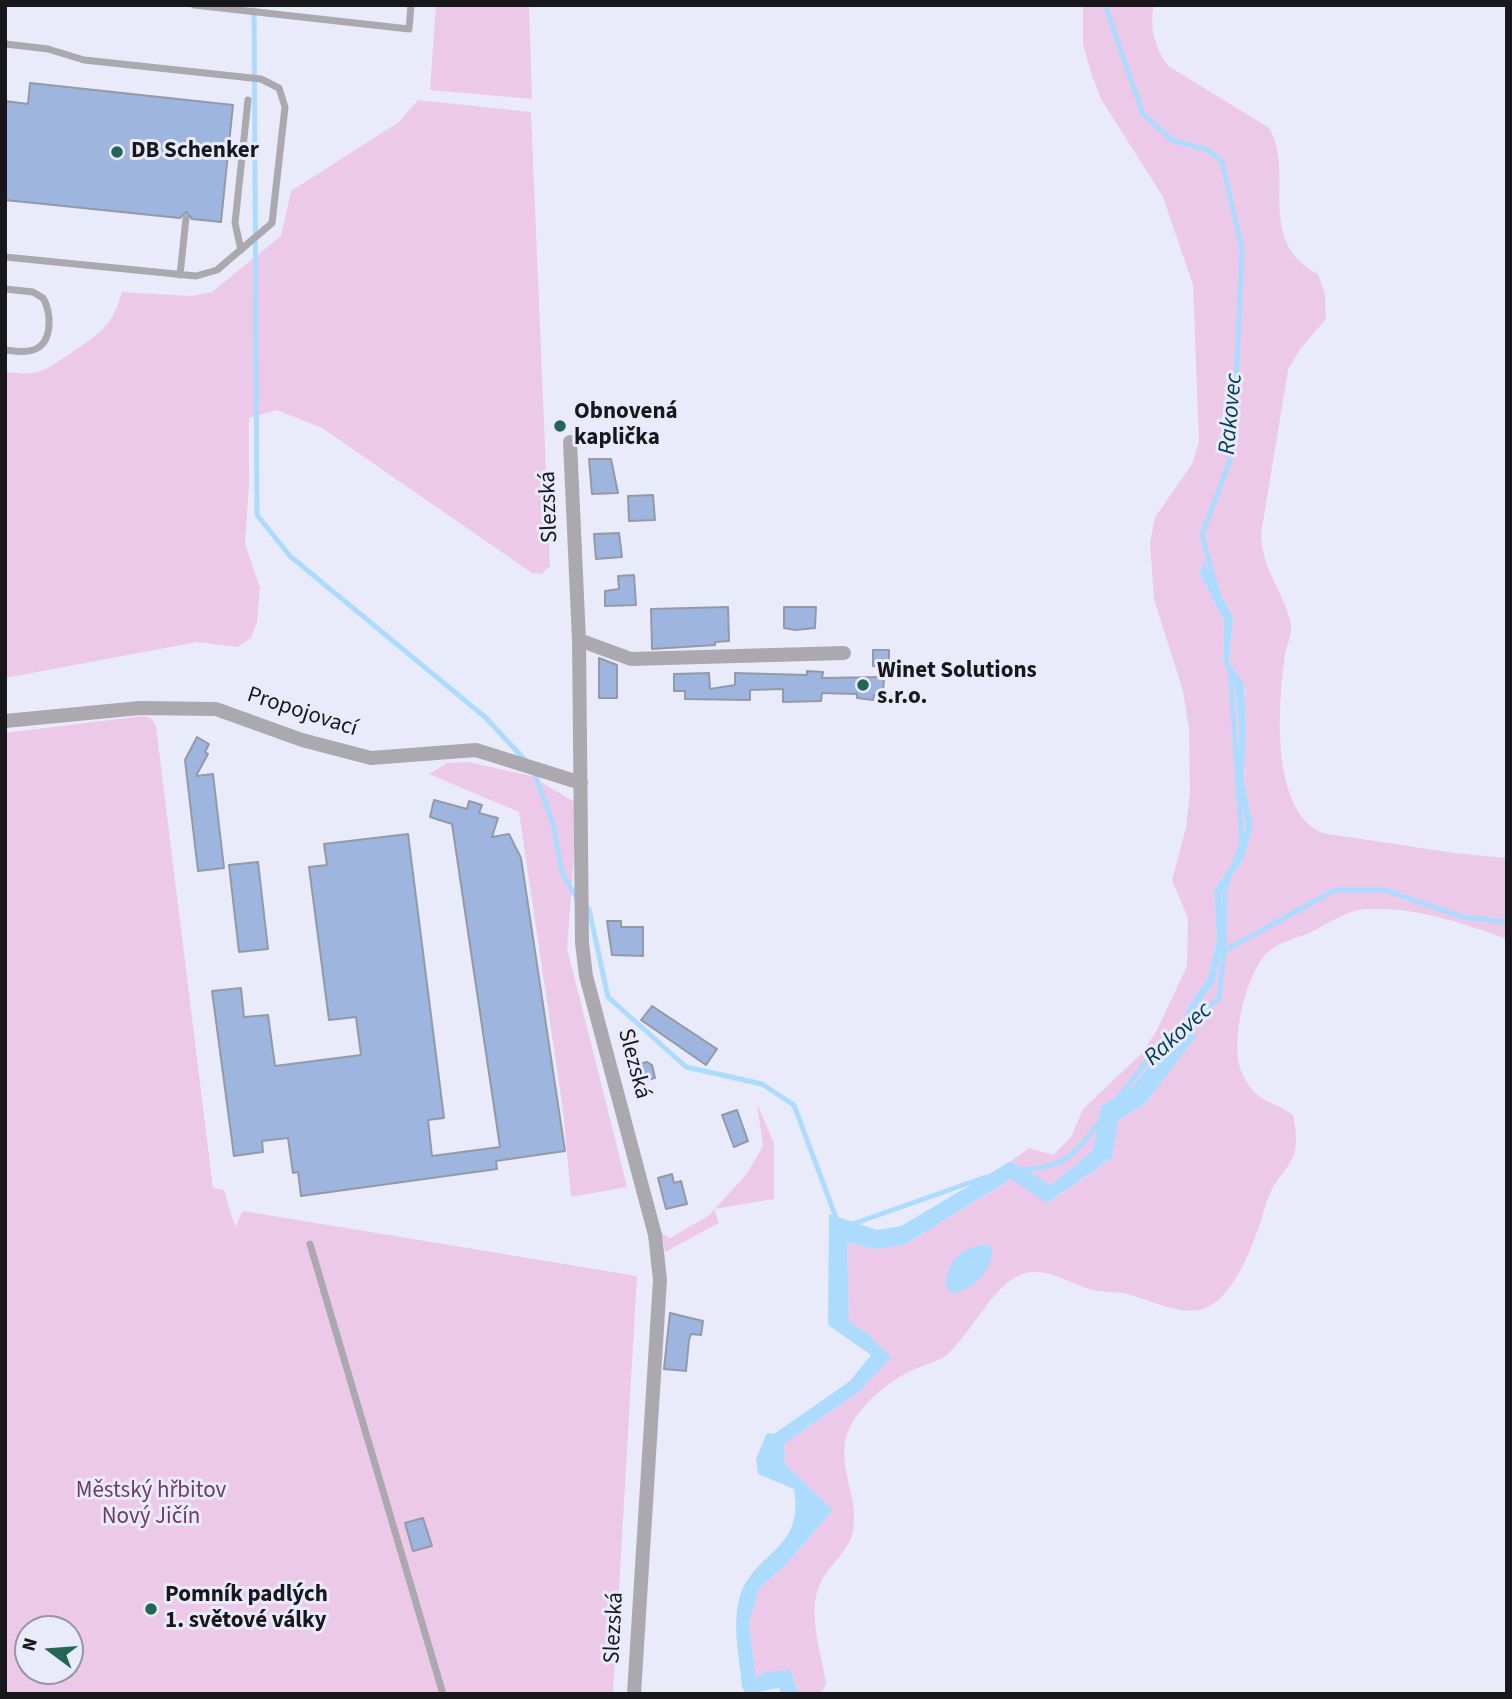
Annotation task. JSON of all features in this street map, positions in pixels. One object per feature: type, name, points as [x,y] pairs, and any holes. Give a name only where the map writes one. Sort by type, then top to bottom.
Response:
[{"type":"street","name":"Slezská","points":[[570,442],[579,640],[582,943],[586,976],[655,1235],[660,1280],[634,1694]]},
{"type":"street","points":[[579,640],[631,659],[844,653]]},
{"type":"street","name":"Propojovací","points":[[5,722],[140,708],[216,709],[302,740],[371,758],[476,750],[581,783]]},
{"type":"lane","points":[[194,5],[409,29],[411,5]]},
{"type":"lane","points":[[5,44],[48,49],[84,60],[261,79],[279,88],[285,107],[274,217],[269,227],[210,274],[180,275],[5,257]]},
{"type":"lane","points":[[241,250],[235,223],[248,100]]},
{"type":"lane","points":[[180,275],[186,218]]},
{"type":"lane","points":[[5,289],[33,292],[43,298],[50,317],[46,339],[39,348],[29,351],[5,350]]},
{"type":"lane","points":[[310,1244],[443,1694]]},
{"type":"green space","points":[[436,5],[529,5],[532,99],[430,90]]},
{"type":"green space","points":[[1083,5],[1154,5],[1154,37],[1168,66],[1268,127],[1276,144],[1281,224],[1287,243],[1298,260],[1318,274],[1325,294],[1326,319],[1300,349],[1288,370],[1261,534],[1265,559],[1291,624],[1282,675],[1280,726],[1281,753],[1293,802],[1305,821],[1322,833],[1454,853],[1507,858],[1507,939],[1420,913],[1366,909],[1343,915],[1273,948],[1263,957],[1242,1006],[1238,1060],[1247,1083],[1258,1096],[1293,1115],[1296,1147],[1293,1157],[1270,1193],[1250,1251],[1233,1282],[1212,1305],[1190,1311],[1127,1294],[1091,1290],[1045,1273],[1020,1275],[1001,1289],[946,1356],[907,1373],[876,1394],[858,1414],[845,1444],[844,1459],[854,1515],[851,1538],[822,1580],[817,1592],[816,1632],[826,1684],[821,1694],[798,1694],[791,1670],[756,1679],[749,1623],[759,1589],[789,1561],[833,1510],[785,1464],[784,1444],[860,1391],[890,1357],[866,1332],[849,1322],[847,1242],[875,1249],[904,1245],[1012,1179],[1048,1203],[1112,1158],[1118,1121],[1146,1103],[1196,1035],[1192,1028],[1196,1025],[1197,1006],[1215,982],[1224,942],[1221,892],[1244,858],[1253,825],[1244,781],[1244,684],[1229,662],[1233,617],[1203,562],[1200,574],[1224,621],[1223,662],[1235,685],[1239,727],[1237,781],[1246,824],[1236,857],[1214,891],[1217,940],[1207,980],[1190,1003],[1181,1026],[1132,1087],[1101,1106],[1093,1150],[1051,1185],[1011,1161],[1029,1148],[1053,1155],[1071,1137],[1083,1109],[1140,1055],[1156,1032],[1187,966],[1188,918],[1172,880],[1186,828],[1190,791],[1189,729],[1183,691],[1154,599],[1150,543],[1155,517],[1192,464],[1199,442],[1193,285],[1163,197],[1101,99],[1083,44]]},
{"type":"green space","points":[[418,100],[531,112],[550,566],[542,574],[532,573],[322,428],[277,410],[249,418],[245,544],[260,588],[257,622],[251,638],[238,647],[197,642],[5,678],[5,372],[34,373],[54,365],[104,328],[114,313],[122,292],[191,296],[212,292],[281,236],[291,191],[399,122]]},
{"type":"green space","name":"Městský hřbitov Nový Jičín","points":[[143,716],[151,718],[156,726],[213,1188],[224,1190],[235,1227],[243,1211],[637,1276],[613,1694],[5,1694],[5,733]]},
{"type":"green space","points":[[469,762],[531,776],[578,804],[567,948],[627,1187],[571,1197],[563,1110],[519,812],[429,774],[447,763]]},
{"type":"green space","points":[[757,1104],[774,1143],[774,1199],[715,1209],[746,1175],[763,1146]]},
{"type":"green space","points":[[714,1209],[719,1223],[665,1252],[662,1234],[670,1238],[708,1216]]},
{"type":"water","points":[[1203,561],[1233,617],[1229,662],[1244,684],[1244,781],[1253,825],[1244,858],[1221,892],[1224,942],[1215,982],[1197,1006],[1196,1026],[1192,1029],[1197,1035],[1146,1103],[1118,1121],[1112,1158],[1047,1203],[1011,1179],[904,1245],[875,1249],[847,1242],[849,1322],[866,1332],[891,1357],[860,1391],[784,1444],[785,1464],[833,1510],[789,1561],[759,1589],[749,1623],[756,1678],[766,1672],[791,1670],[798,1694],[781,1694],[779,1688],[746,1694],[742,1687],[737,1644],[739,1600],[755,1571],[785,1539],[792,1526],[795,1510],[794,1489],[758,1474],[756,1459],[767,1433],[774,1434],[850,1381],[871,1355],[828,1325],[829,1214],[877,1230],[901,1226],[1011,1161],[1051,1185],[1093,1150],[1101,1106],[1132,1087],[1181,1026],[1190,1003],[1207,980],[1217,940],[1214,891],[1236,857],[1246,825],[1237,781],[1239,727],[1235,685],[1223,662],[1224,621],[1200,574]]},
{"type":"water","points":[[984,1244],[992,1247],[986,1271],[974,1284],[951,1293],[945,1283],[953,1261],[962,1252]]},
{"type":"building","name":"DB Schenker","points":[[30,83],[233,105],[221,222],[192,219],[186,212],[180,218],[5,200],[5,101],[28,104]]},
{"type":"building","points":[[589,459],[611,459],[618,493],[592,494]]},
{"type":"building","points":[[653,495],[655,520],[629,521],[628,496]]},
{"type":"building","points":[[619,533],[622,557],[596,559],[594,534]]},
{"type":"building","points":[[634,575],[636,605],[605,606],[605,591],[619,589],[618,576]]},
{"type":"building","points":[[728,607],[729,641],[715,642],[715,645],[652,649],[651,609]]},
{"type":"building","points":[[784,607],[816,607],[815,628],[784,628]]},
{"type":"building","points":[[873,650],[889,650],[889,667],[873,666]]},
{"type":"building","points":[[599,658],[617,665],[617,698],[599,698]]},
{"type":"building","points":[[807,671],[823,672],[822,678],[884,677],[883,695],[874,695],[873,700],[857,698],[857,694],[822,693],[821,701],[783,702],[783,689],[750,690],[750,700],[685,699],[685,691],[674,691],[674,674],[709,673],[710,689],[735,685],[735,673],[807,675]]},
{"type":"building","points":[[197,737],[209,744],[205,752],[208,754],[196,776],[213,774],[224,868],[198,871],[185,760]]},
{"type":"building","points":[[434,800],[467,809],[469,801],[482,805],[479,813],[498,818],[492,837],[509,834],[521,858],[565,1151],[496,1161],[497,1169],[301,1196],[298,1172],[293,1173],[288,1138],[262,1141],[263,1152],[234,1156],[212,991],[241,988],[244,1017],[268,1015],[275,1066],[361,1055],[356,1017],[329,1020],[309,867],[327,865],[324,844],[408,834],[444,1118],[428,1120],[432,1156],[500,1147],[452,824],[430,817]]},
{"type":"building","points":[[258,862],[268,949],[239,952],[229,865]]},
{"type":"building","points":[[607,921],[621,921],[621,927],[643,927],[643,956],[612,955]]},
{"type":"building","points":[[652,1006],[717,1049],[706,1065],[641,1020]]},
{"type":"building","points":[[647,1062],[652,1065],[655,1078],[636,1082],[632,1066]]},
{"type":"building","points":[[737,1110],[748,1141],[734,1147],[722,1115]]},
{"type":"building","points":[[672,1174],[674,1183],[681,1181],[687,1204],[666,1209],[658,1178]]},
{"type":"building","points":[[670,1313],[703,1321],[701,1335],[691,1334],[686,1371],[664,1369]]},
{"type":"building","points":[[423,1518],[432,1546],[413,1551],[405,1523]]},
{"type":"waterway","points":[[254,5],[257,515],[290,556],[485,717],[526,761]]},
{"type":"waterway","name":"Rakovec","points":[[1105,5],[1143,114],[1172,140],[1208,150],[1222,162],[1242,248],[1233,452],[1202,535],[1218,594]]},
{"type":"waterway","name":"Rakovec","points":[[1230,669],[1242,842],[1234,864]]},
{"type":"waterway","points":[[534,772],[553,823],[562,873],[578,900]]},
{"type":"waterway","name":"Rakovec","points":[[1192,1020],[1219,998],[1224,951],[1225,888],[1228,879]]},
{"type":"waterway","points":[[1224,951],[1335,890],[1385,890],[1462,917],[1507,922]]},
{"type":"waterway","points":[[585,906],[589,909],[608,997],[686,1067],[762,1084],[794,1105],[838,1223]]},
{"type":"waterway","name":"Rakovec","points":[[1118,1098],[1157,1048],[1179,1030]]},
{"type":"waterway","name":"Rakovec","points":[[1020,1170],[1049,1166],[1068,1157],[1101,1120]]},
{"type":"waterway","name":"Rakovec","points":[[850,1225],[986,1177]]},
{"type":"place","name":"DB Schenker","points":[[117,152]]},
{"type":"place","name":"Obnovená kaplička","points":[[560,426]]},
{"type":"place","name":"Winet Solutions s.r.o.","points":[[863,685]]},
{"type":"place","name":"Pomník padlých 1. světové války","points":[[151,1609]]}]
